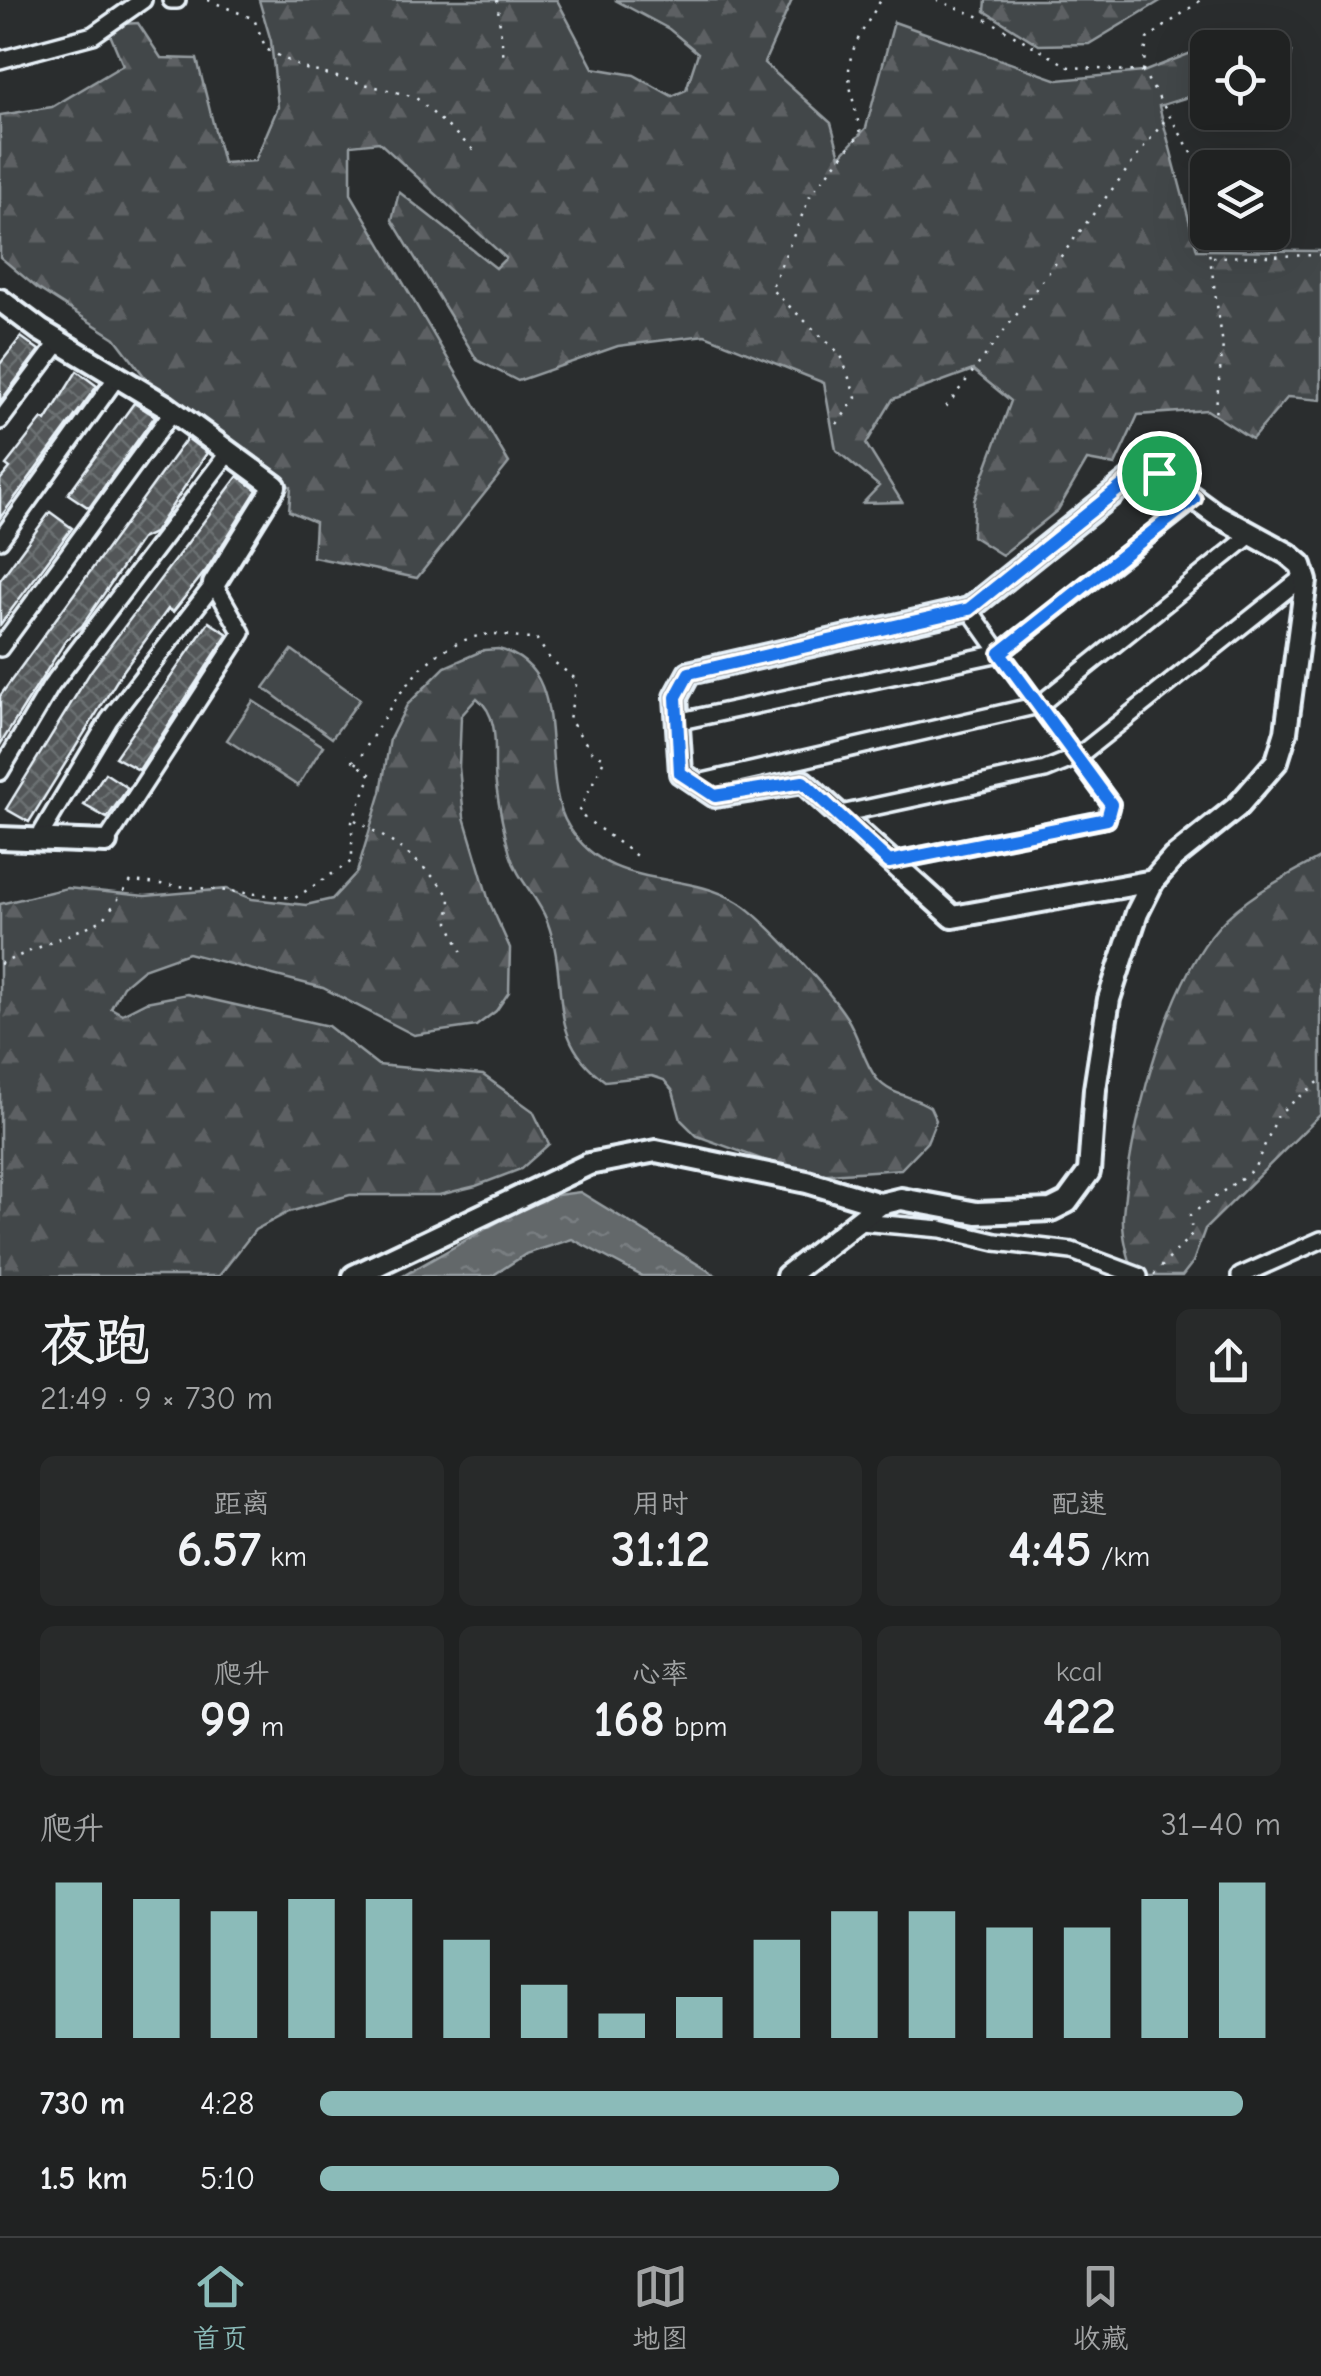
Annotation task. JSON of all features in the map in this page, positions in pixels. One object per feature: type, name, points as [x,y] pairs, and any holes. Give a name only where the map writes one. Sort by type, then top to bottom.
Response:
[{"type":"street","points":[[0,60],[93,35],[143,0]]},
{"type":"street","points":[[4,310],[173,411],[276,486],[214,584],[109,720],[38,839]]},
{"type":"street","points":[[0,421],[60,342]]},
{"type":"street","points":[[0,540],[117,377]]},
{"type":"street","points":[[0,648],[173,411]]},
{"type":"street","points":[[0,772],[51,686],[229,452]]},
{"type":"street","points":[[787,1276],[880,1204],[902,1199],[977,1213],[1051,1210],[1081,1188],[1089,1172],[1094,1089],[1109,999],[1137,913],[1153,881],[1173,858],[1238,807],[1277,761],[1286,732],[1304,576],[1301,565],[1288,554],[1194,499],[1159,473],[1142,470],[969,609],[689,673],[676,697],[680,773],[715,796],[803,782],[954,918],[1153,881]]},
{"type":"street","points":[[676,722],[1000,653],[1194,499]]},
{"type":"street","points":[[694,784],[1040,705],[1252,534]]},
{"type":"street","points":[[836,815],[1045,770],[1077,757],[1304,576]]},
{"type":"street","points":[[0,838],[106,842],[242,633],[214,584]]},
{"type":"street","points":[[889,862],[1107,819],[1111,804],[969,609]]},
{"type":"street","points":[[354,1276],[589,1164],[656,1151],[808,1182],[880,1204]]},
{"type":"street","points":[[860,1222],[940,1229],[996,1242],[1072,1251],[1139,1276]]},
{"type":"street","points":[[1240,1276],[1321,1240]]},
{"type":"path","points":[[208,0],[254,19],[266,50],[302,68],[414,97],[477,153]]},
{"type":"path","points":[[496,0],[504,60]]},
{"type":"path","points":[[836,424],[856,398],[840,355],[771,290],[810,194],[861,133],[846,70],[856,40],[881,0]]},
{"type":"path","points":[[936,0],[990,22],[1069,67],[1143,72]]},
{"type":"path","points":[[1201,0],[1147,38],[1143,72],[1195,158],[1224,344],[1215,415]]},
{"type":"path","points":[[946,408],[1169,115]]},
{"type":"path","points":[[1210,258],[1321,255]]},
{"type":"path","points":[[356,764],[412,675],[432,655],[491,634],[536,638],[550,660],[577,680],[569,719],[592,752],[605,758],[578,812],[642,860]]},
{"type":"path","points":[[0,964],[103,920],[131,882],[296,898],[352,860],[353,820],[371,775],[346,756]]},
{"type":"path","points":[[353,820],[410,850],[421,868],[430,871],[450,897],[448,923],[462,952]]},
{"type":"path","points":[[1154,1276],[1192,1234],[1190,1214],[1254,1169],[1279,1113],[1321,1080]]},
{"type":"green space","points":[[259,0],[557,0],[593,68],[634,75],[672,96],[686,90],[698,53],[669,29],[615,0],[792,0],[764,63],[831,123],[840,156],[866,128],[894,22],[1058,80],[1143,72],[1190,53],[1190,96],[1159,106],[1190,223],[1190,250],[1321,251],[1321,400],[1288,397],[1252,439],[1207,410],[1138,415],[1115,465],[1087,460],[1058,510],[1002,555],[972,536],[974,501],[1011,401],[973,370],[893,399],[866,444],[902,502],[863,503],[879,486],[836,450],[824,383],[705,335],[618,346],[518,381],[477,360],[392,220],[399,192],[496,268],[506,258],[379,142],[351,145],[351,194],[509,463],[417,578],[313,557],[315,522],[289,511],[291,487],[154,389],[115,338],[37,288],[0,257],[0,115],[52,107],[123,65],[106,25],[138,23],[161,58],[197,59],[223,163],[255,161],[278,107],[271,41]]},
{"type":"green space","points":[[986,0],[1162,0],[1089,44],[1039,45],[985,11]]},
{"type":"green space","points":[[498,649],[522,660],[538,677],[546,700],[559,805],[569,827],[586,848],[626,871],[717,892],[738,902],[764,923],[838,1006],[877,1079],[889,1089],[930,1107],[936,1120],[927,1142],[901,1169],[814,1175],[697,1136],[681,1120],[673,1091],[664,1080],[652,1076],[605,1081],[586,1064],[566,1027],[547,921],[510,854],[496,785],[493,727],[477,698],[461,716],[459,767],[464,817],[489,901],[510,948],[509,992],[496,1011],[476,1026],[414,1035],[323,988],[188,953],[143,969],[123,986],[111,1008],[122,1014],[146,1002],[187,994],[328,1026],[378,1065],[483,1075],[533,1111],[549,1144],[521,1169],[476,1186],[439,1195],[350,1195],[289,1212],[255,1230],[219,1276],[0,1276],[0,904],[67,888],[145,896],[227,889],[252,899],[306,905],[332,899],[357,872],[381,792],[390,739],[407,705],[445,667],[484,650]]},
{"type":"green space","points":[[292,650],[360,699],[332,738],[264,688]]},
{"type":"green space","points":[[253,701],[323,746],[298,786],[227,740]]},
{"type":"green space","points":[[1321,857],[1321,1114],[1205,1229],[1193,1262],[1182,1276],[1135,1276],[1123,1231],[1133,1144],[1153,1063],[1182,986],[1199,953],[1230,915],[1267,887]]},
{"type":"water","points":[[580,1192],[717,1276],[642,1276],[572,1239],[526,1254],[492,1276],[403,1276],[542,1197]]},
{"type":"building","points":[[21,337],[39,350],[0,402],[0,364]]},
{"type":"building","points":[[77,371],[97,386],[0,518],[0,480],[10,468],[6,465],[42,419],[46,421]]},
{"type":"building","points":[[134,403],[155,416],[89,508],[68,494]]},
{"type":"building","points":[[187,438],[207,453],[154,533],[141,539],[82,626],[66,640],[0,745],[0,696]]},
{"type":"building","points":[[238,476],[257,490],[207,569],[173,612],[168,609],[121,674],[29,822],[6,809],[91,671]]},
{"type":"building","points":[[50,512],[72,528],[0,625],[0,580]]},
{"type":"building","points":[[209,622],[228,634],[139,770],[115,757]]},
{"type":"building","points":[[105,773],[128,788],[107,818],[84,805]]},
{"type":"route","points":[[1142,470],[1159,473],[1194,499],[1000,653],[1111,804],[1107,819],[889,862],[803,782],[715,796],[680,773],[676,697],[689,673],[969,609],[1128,479],[1142,470]]}]
